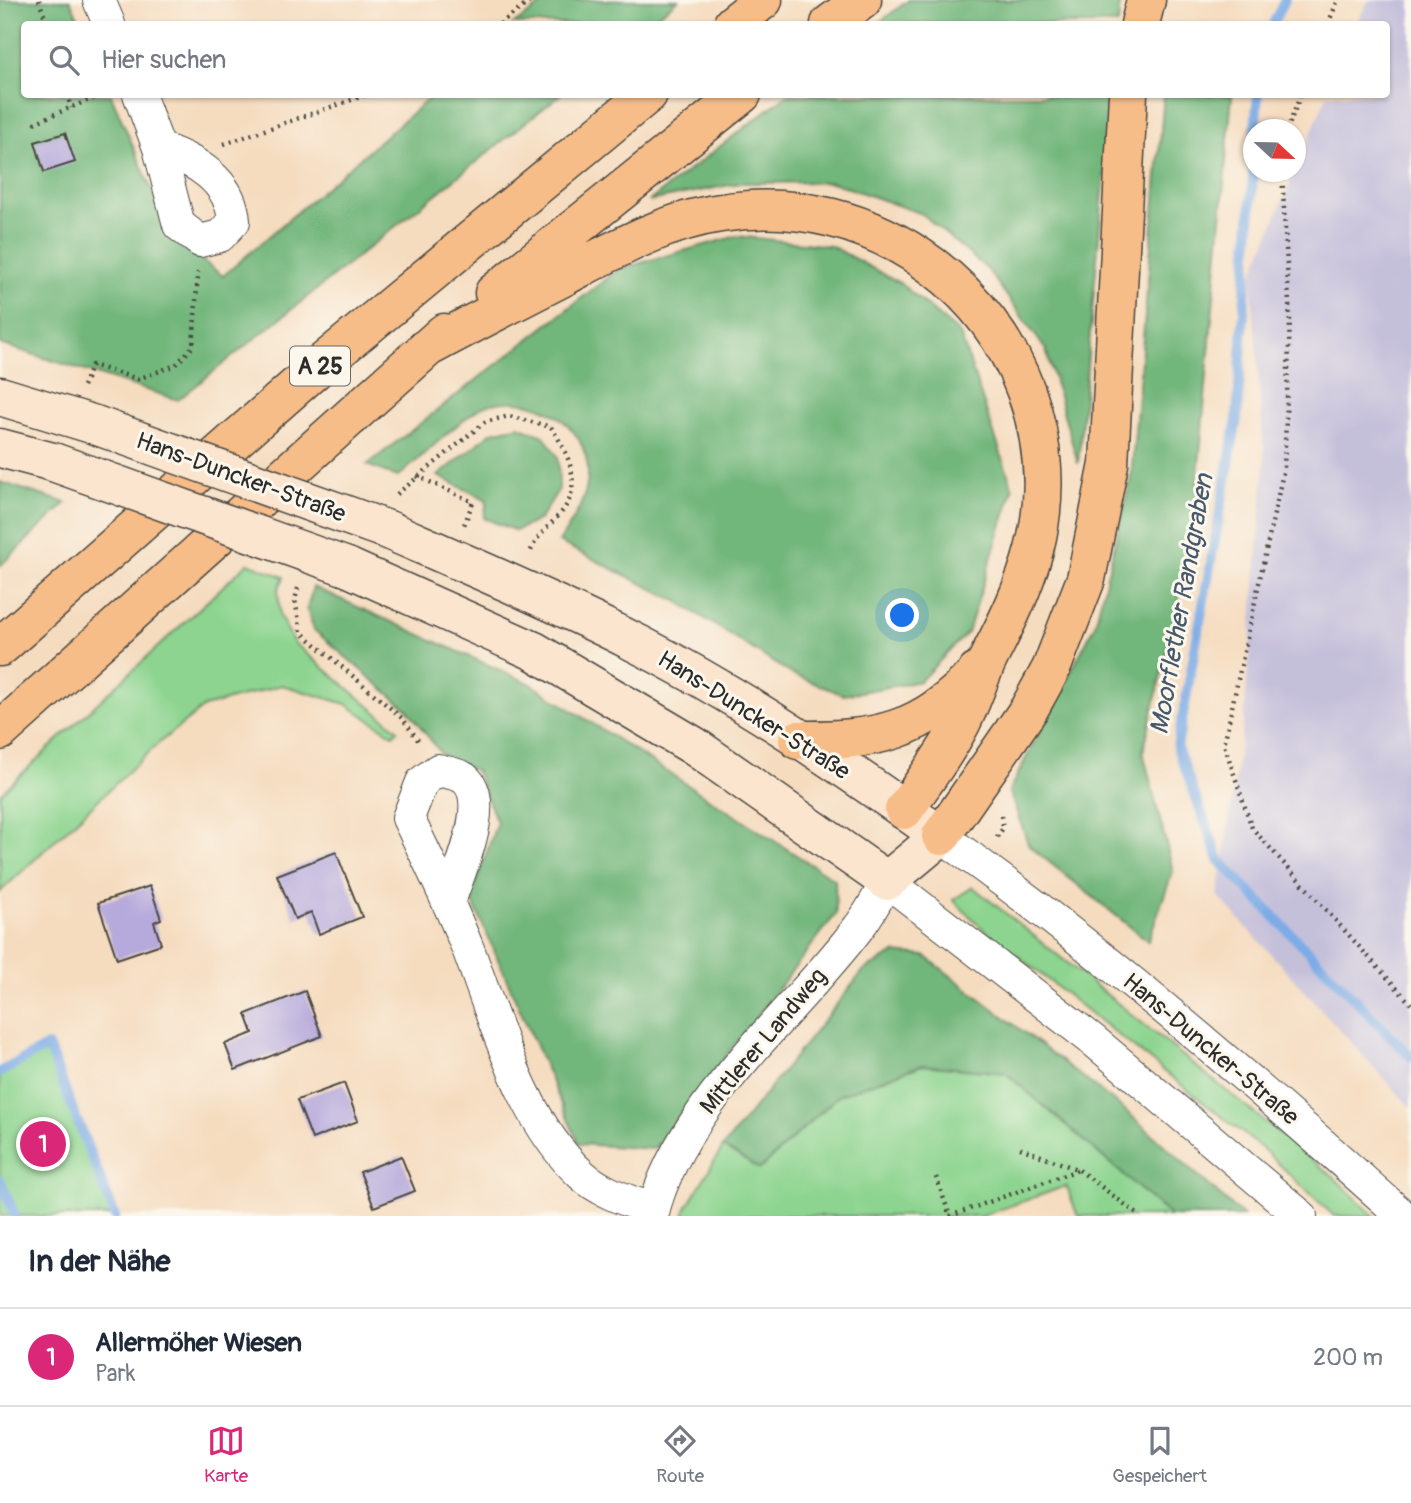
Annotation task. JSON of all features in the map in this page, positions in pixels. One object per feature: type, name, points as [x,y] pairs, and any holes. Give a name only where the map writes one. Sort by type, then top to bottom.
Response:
[{"type":"highway","points":[[737,21],[763,0]]},
{"type":"highway","points":[[834,21],[862,0]]},
{"type":"highway","points":[[1141,21],[1146,0]]},
{"type":"highway","name":"A 25","points":[[0,647],[325,361],[643,98]]},
{"type":"highway","name":"A 25","points":[[0,731],[425,349],[738,98]]},
{"type":"highway","points":[[940,836],[1029,709],[1068,632],[1086,579],[1109,464],[1128,98]]},
{"type":"highway","points":[[425,349],[623,246],[692,219],[721,212],[780,209],[834,217],[914,253],[944,275],[987,318],[1018,368],[1037,425],[1042,488],[1034,548],[1011,616],[954,736],[904,810]]},
{"type":"highway","points":[[797,740],[858,739],[908,727],[945,702],[988,660]]},
{"type":"street","points":[[99,0],[108,21]]},
{"type":"street","points":[[141,98],[172,152]]},
{"type":"street","name":"Hans-Duncker-Straße","points":[[0,396],[94,425],[388,530],[546,599],[723,690],[904,810],[1020,894],[1288,1112],[1403,1216]]},
{"type":"street","name":"Hans-Duncker-Straße","points":[[0,448],[53,462],[347,567],[534,650],[694,746],[887,881],[1094,1041],[1301,1216]]},
{"type":"street","points":[[887,881],[904,810]]},
{"type":"street","points":[[887,881],[940,836]]},
{"type":"street","name":"Mittlerer Landweg","points":[[449,902],[526,1097],[546,1131],[584,1177],[653,1213],[681,1145],[705,1108],[860,926],[887,881]]},
{"type":"path","points":[[39,0],[46,21]]},
{"type":"path","points":[[503,21],[532,0]]},
{"type":"path","points":[[1329,21],[1338,0]]},
{"type":"path","points":[[68,98],[71,108]]},
{"type":"path","points":[[34,123],[94,98]]},
{"type":"path","points":[[172,152],[355,98]]},
{"type":"path","points":[[1291,119],[1299,98]]},
{"type":"path","points":[[1283,182],[1290,321],[1283,468],[1224,744],[1252,828],[1411,1004]]},
{"type":"path","points":[[83,387],[92,365],[138,379],[176,365],[193,346],[198,282]]},
{"type":"path","points":[[417,476],[473,502],[462,529]]},
{"type":"path","points":[[1020,1148],[1079,1170],[1140,1216]]},
{"type":"path","points":[[936,1177],[950,1216],[1079,1170]]},
{"type":"shaded area","points":[[1369,0],[1411,0],[1411,1108],[1218,896],[1244,719],[1265,463],[1251,277],[1291,182],[1306,182],[1306,145],[1326,98],[1390,98],[1390,21],[1358,21]]},
{"type":"green space","points":[[0,0],[70,0],[80,21],[21,21],[21,98],[112,98],[172,237],[223,276],[430,98],[556,98],[178,400],[0,344]]},
{"type":"green space","points":[[548,0],[678,0],[651,21],[518,21]]},
{"type":"green space","points":[[909,0],[1120,0],[1118,21],[881,21]]},
{"type":"green space","points":[[783,98],[1112,98],[1078,464],[1046,350],[988,270],[922,214],[832,182],[740,183],[649,201]]},
{"type":"green space","points":[[1164,98],[1232,98],[1192,543],[1143,752],[1173,871],[1148,941],[1029,846],[1009,791],[1095,625],[1131,478]]},
{"type":"green space","points":[[737,236],[831,246],[900,283],[960,334],[1013,489],[968,632],[920,681],[844,695],[792,674],[675,600],[559,542],[578,510],[588,474],[585,455],[568,425],[554,414],[538,407],[520,402],[503,402],[477,410],[398,477],[367,465],[619,269]]},
{"type":"green space","points":[[519,426],[544,436],[558,457],[559,489],[540,519],[516,531],[484,518],[487,500],[438,476],[492,432]]},
{"type":"green space","points":[[0,482],[66,503],[0,566]]},
{"type":"green space","points":[[248,563],[284,577],[278,590],[280,616],[294,643],[398,730],[393,735],[346,704],[282,685],[204,707],[160,742],[0,892],[0,794]]},
{"type":"green space","points":[[313,587],[531,684],[835,880],[836,914],[654,1149],[579,1144],[471,898],[497,822],[476,771],[442,755],[407,709],[314,630],[307,609]]},
{"type":"green space","points":[[973,887],[1336,1179],[1374,1216],[1334,1216],[1264,1150],[981,927],[953,900]]},
{"type":"green space","points":[[895,953],[925,956],[1125,1110],[1243,1216],[1171,1216],[1006,1073],[922,1065],[839,1095],[760,1169],[723,1147],[864,970]]},
{"type":"green space","points":[[48,1046],[115,1216],[0,1216],[0,1072]]},
{"type":"green space","points":[[922,1065],[1006,1073],[1171,1216],[1078,1216],[1066,1186],[982,1216],[685,1216],[685,1210],[723,1147],[760,1169],[839,1095]]},
{"type":"building","points":[[65,133],[75,162],[44,172],[35,142]]},
{"type":"building","points":[[336,852],[362,917],[319,934],[311,912],[295,919],[277,875]]},
{"type":"building","points":[[150,886],[161,919],[154,922],[161,944],[117,959],[98,903]]},
{"type":"building","points":[[305,991],[322,1036],[235,1070],[225,1044],[253,1033],[246,1014]]},
{"type":"building","points":[[344,1083],[358,1121],[312,1139],[297,1100]]},
{"type":"building","points":[[401,1156],[415,1191],[374,1207],[360,1172]]},
{"type":"waterway","name":"Moorflether Randgraben","points":[[1274,21],[1285,0]]},
{"type":"waterway","name":"Moorflether Randgraben","points":[[1256,119],[1258,98]]},
{"type":"waterway","name":"Moorflether Randgraben","points":[[1253,182],[1237,419],[1177,747],[1219,860],[1411,1057]]},
{"type":"waterway","points":[[0,1072],[48,1046],[115,1216]]},
{"type":"waterway","points":[[0,1180],[15,1216]]},
{"type":"place","name":"Allermöher Wiesen","points":[[43,1144]]}]
